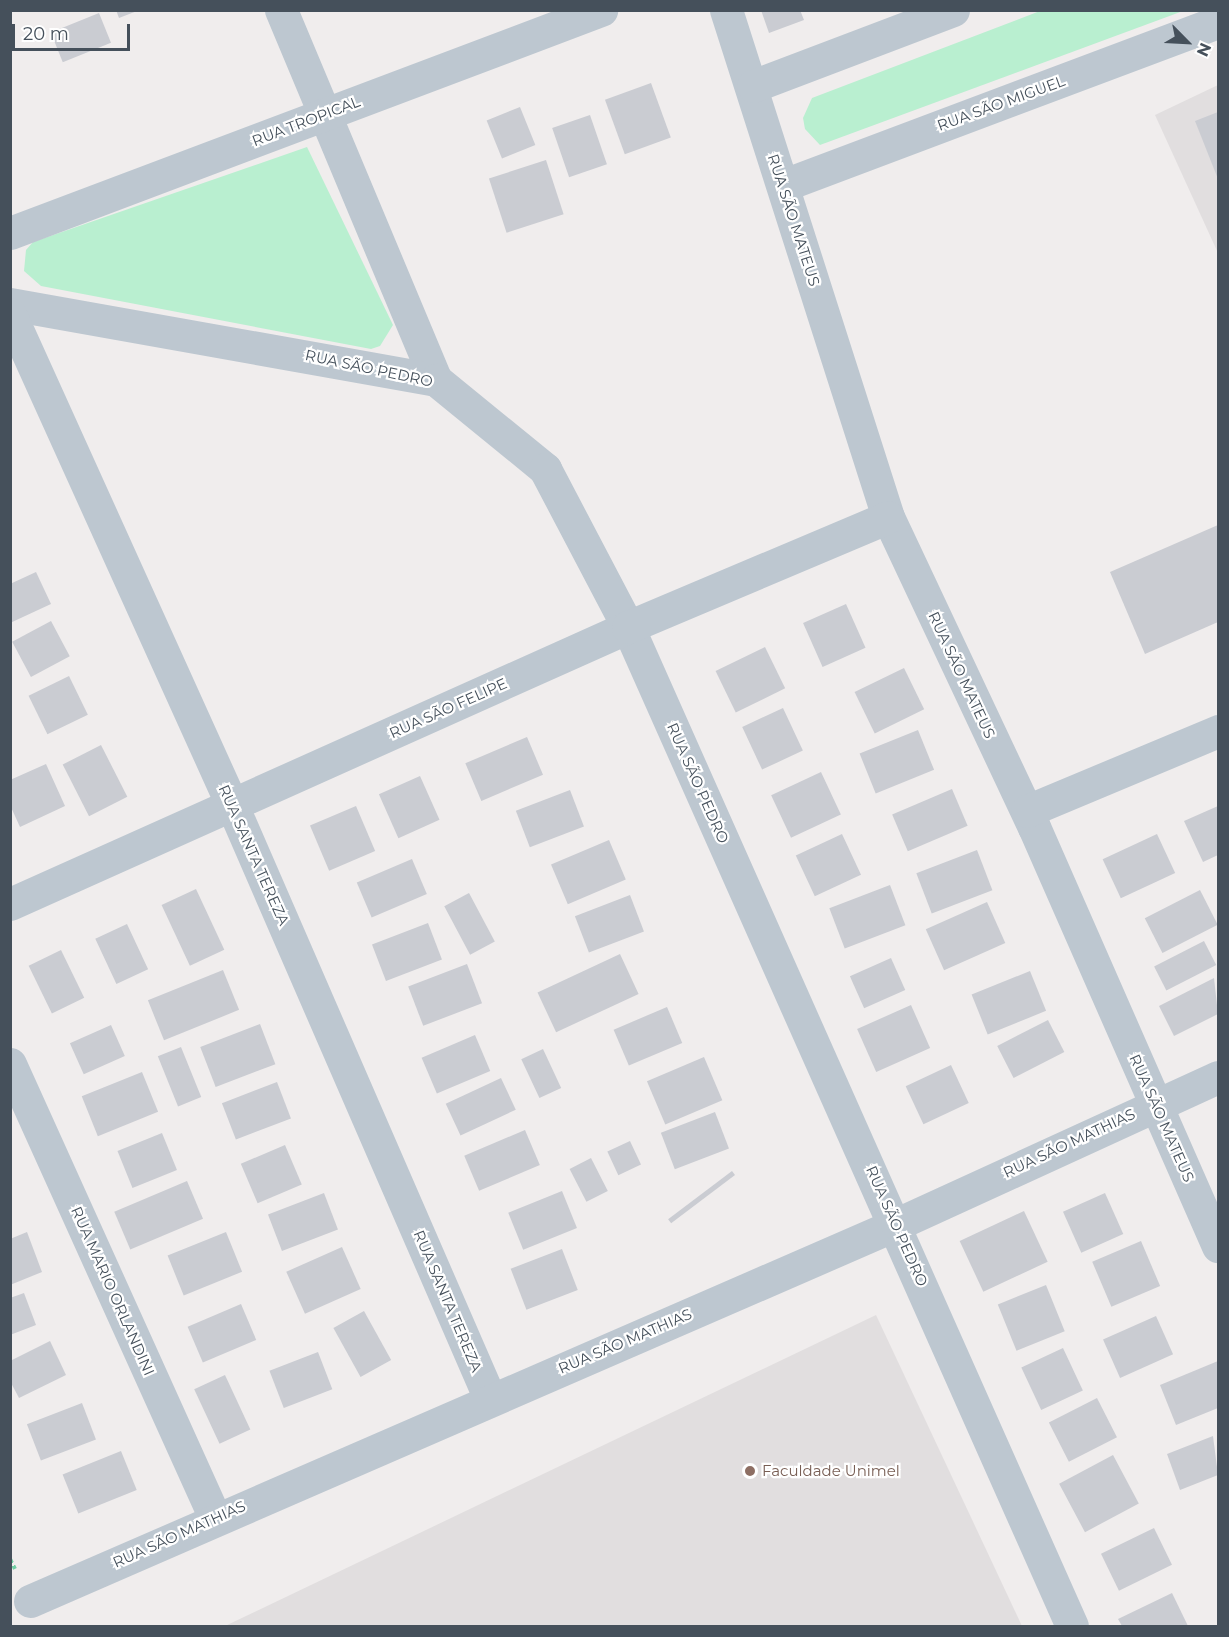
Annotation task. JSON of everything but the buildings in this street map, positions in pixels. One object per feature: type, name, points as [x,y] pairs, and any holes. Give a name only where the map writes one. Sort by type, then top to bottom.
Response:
[{"type":"street","points":[[281,10],[322,114],[436,380]]},
{"type":"street","name":"RUA TROPICAL","points":[[10,233],[601,10]]},
{"type":"street","name":"RUA SÃO MATEUS","points":[[726,10],[753,86],[888,518],[1027,811],[1218,1246]]},
{"type":"street","points":[[753,86],[953,10]]},
{"type":"street","name":"RUA SÃO MIGUEL","points":[[784,185],[1218,22]]},
{"type":"street","name":"RUA SÃO PEDRO","points":[[10,304],[436,380],[545,469],[628,627],[897,1224],[1072,1626]]},
{"type":"street","name":"RUA SANTA TEREZA","points":[[10,314],[232,805],[490,1399]]},
{"type":"street","name":"RUA SÃO FELIPE","points":[[10,904],[628,627],[888,518]]},
{"type":"street","points":[[1027,811],[1218,731]]},
{"type":"street","name":"RUA MARIO ORLANDINI","points":[[10,1064],[215,1517]]},
{"type":"street","name":"RUA SÃO MATHIAS","points":[[30,1601],[215,1517],[897,1224],[1155,1103],[1218,1077]]},
{"type":"shaded area","points":[[1218,85],[1218,253],[1155,115]]},
{"type":"shaded area","name":"Faculdade Unimel","points":[[876,1315],[1022,1626],[225,1626]]},
{"type":"green space","points":[[1040,11],[1183,11],[820,145],[805,129],[803,118],[812,98]]},
{"type":"green space","points":[[307,147],[393,325],[380,346],[371,349],[41,286],[24,271],[26,250],[33,242]]},
{"type":"place","name":"Faculdade Unimel","points":[[750,1471]]}]
